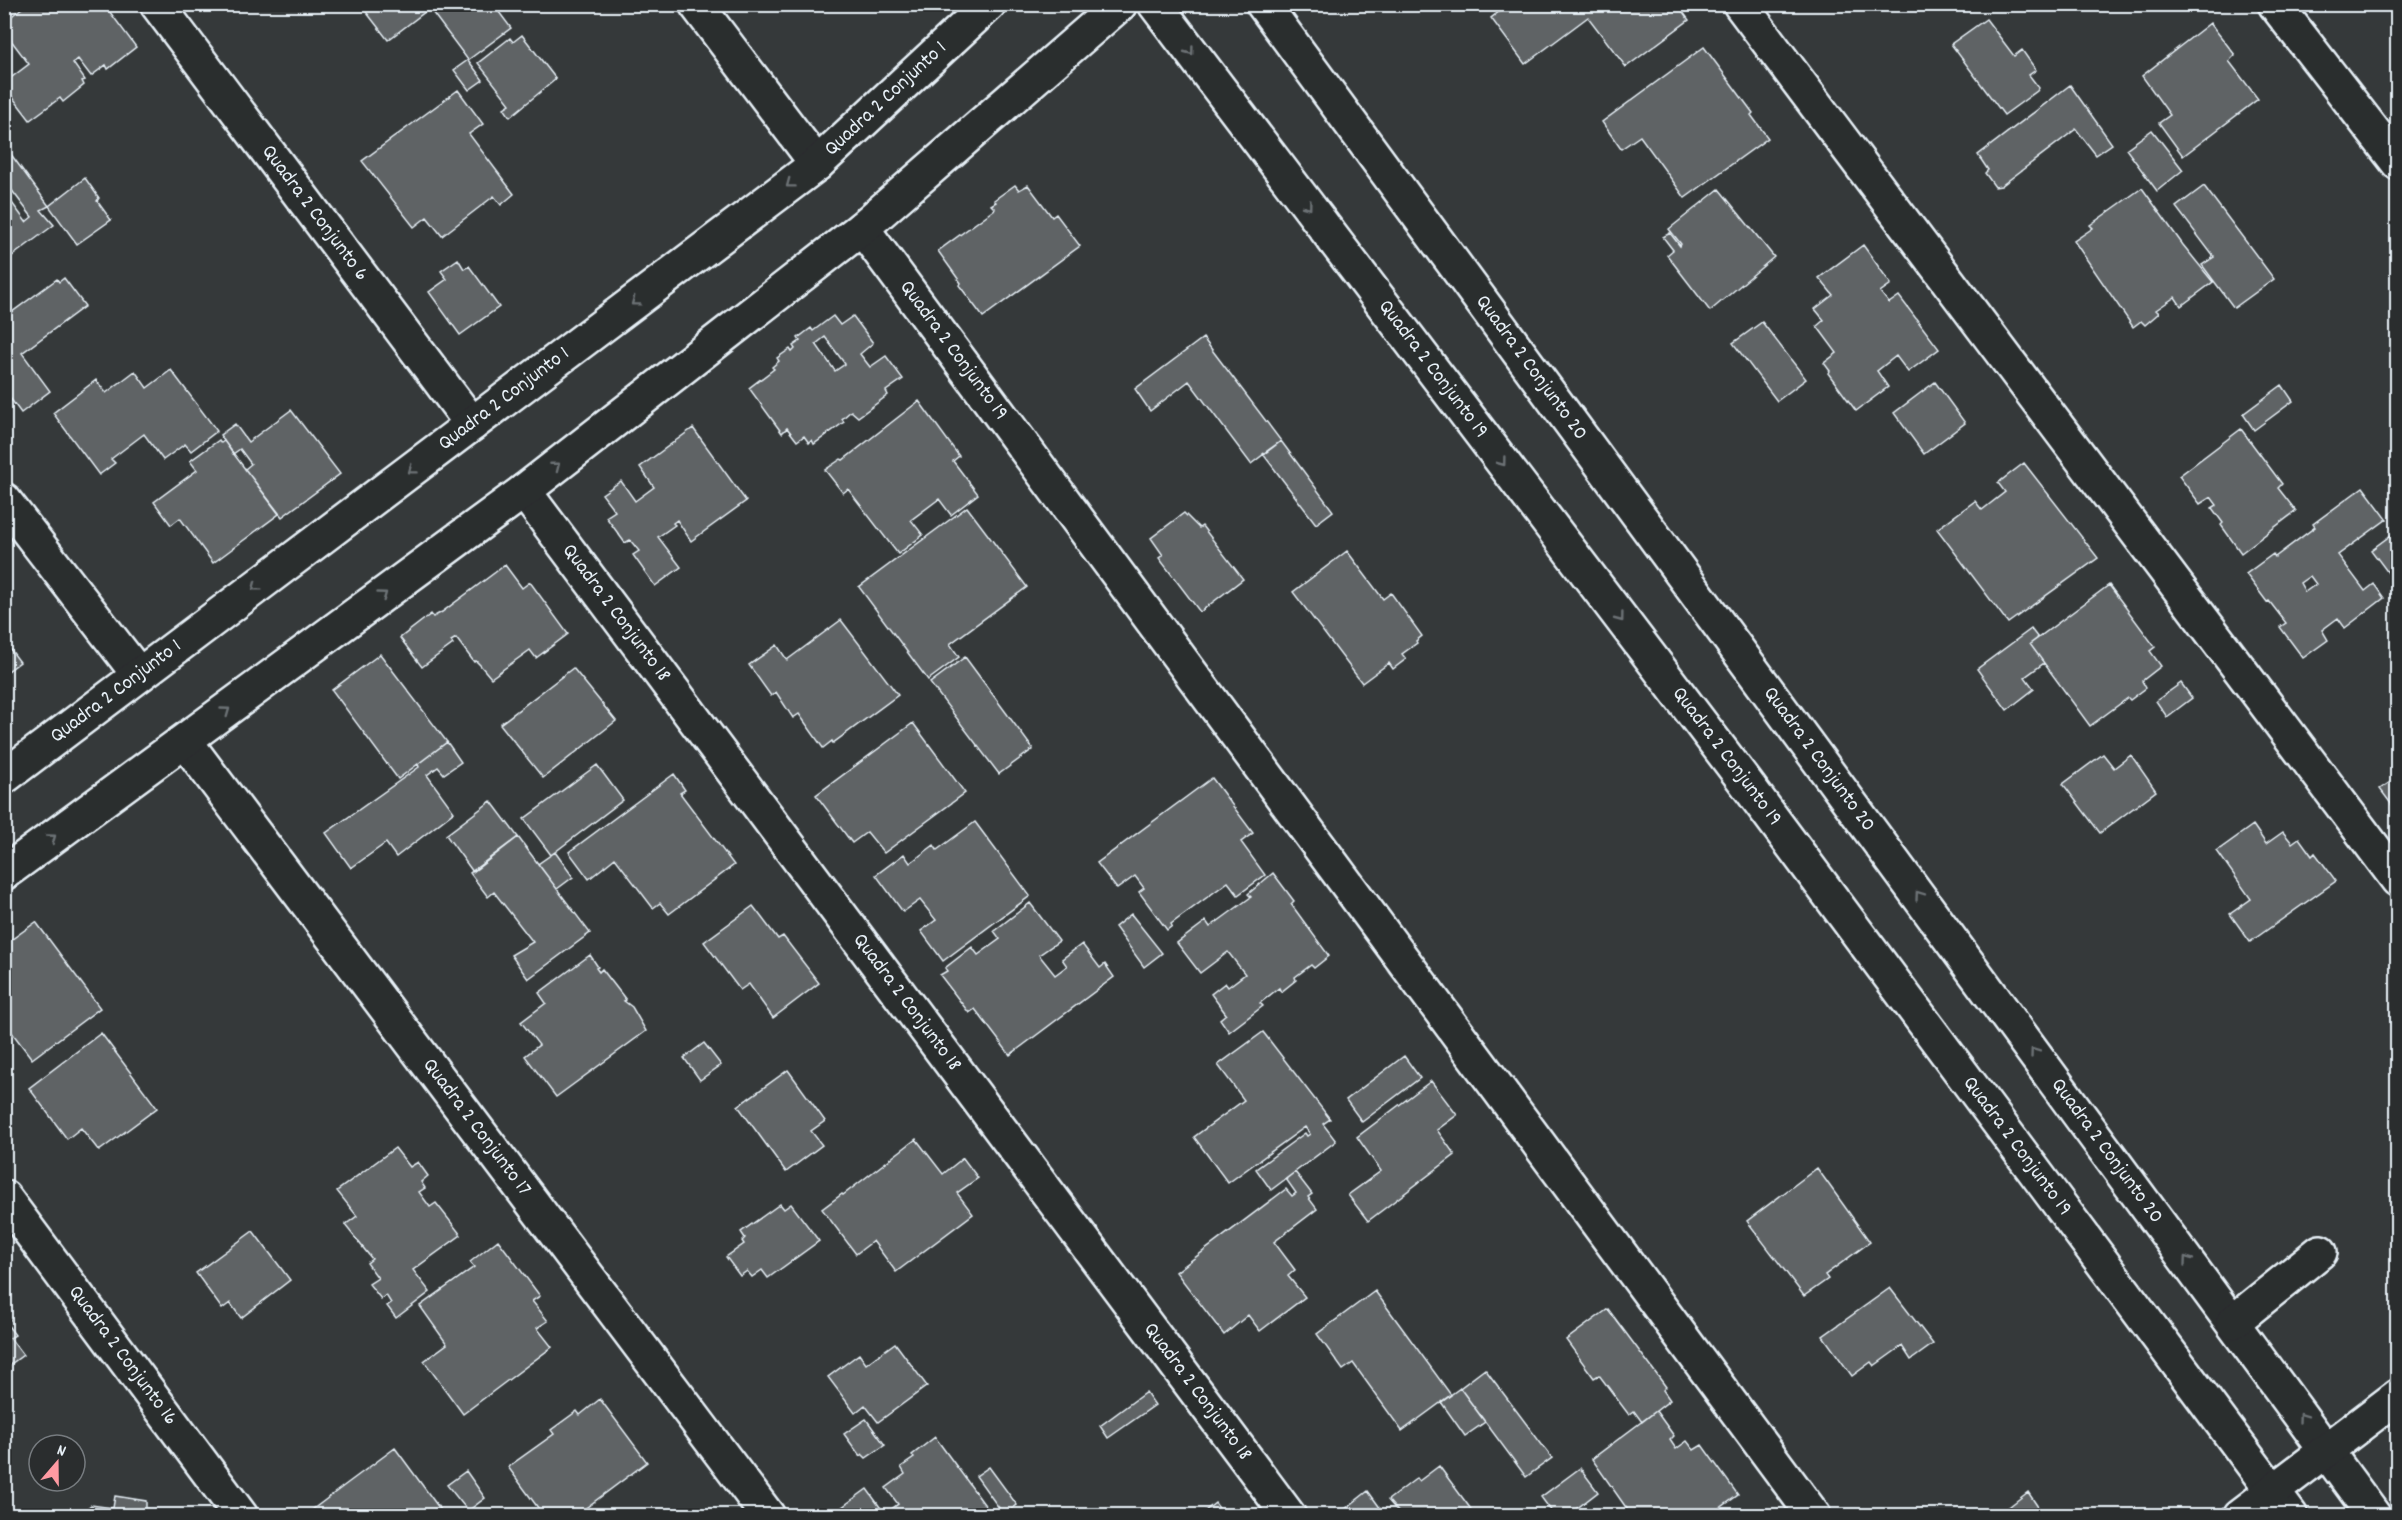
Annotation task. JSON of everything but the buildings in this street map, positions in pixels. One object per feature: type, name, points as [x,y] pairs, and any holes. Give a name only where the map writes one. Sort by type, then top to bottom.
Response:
[{"type":"street","name":"Quadra 2 Conjunto 6","points":[[157,4],[472,424]]},
{"type":"street","points":[[696,4],[817,164]]},
{"type":"street","name":"Quadra 2 Conjunto 1","points":[[4,777],[817,164],[989,4]]},
{"type":"street","points":[[4,873],[524,491],[862,228],[1120,4]]},
{"type":"street","name":"Quadra 2 Conjunto 19","points":[[1155,4],[1753,792],[2282,1503]]},
{"type":"street","name":"Quadra 2 Conjunto 20","points":[[1263,4],[2374,1515]]},
{"type":"street","points":[[1740,4],[2397,880]]},
{"type":"street","points":[[2275,4],[2397,163]]},
{"type":"street","name":"Quadra 2 Conjunto 19","points":[[862,228],[1814,1515]]},
{"type":"street","name":"Quadra 2 Conjunto 18","points":[[524,491],[1289,1515]]},
{"type":"street","points":[[4,500],[139,675]]},
{"type":"street","name":"Quadra 2 Conjunto 17","points":[[185,741],[768,1515]]},
{"type":"street","name":"Quadra 2 Conjunto 16","points":[[4,1197],[241,1515]]},
{"type":"street","points":[[2233,1322],[2320,1252]]},
{"type":"street","points":[[2240,1515],[2282,1503],[2325,1449],[2397,1396]]}]
